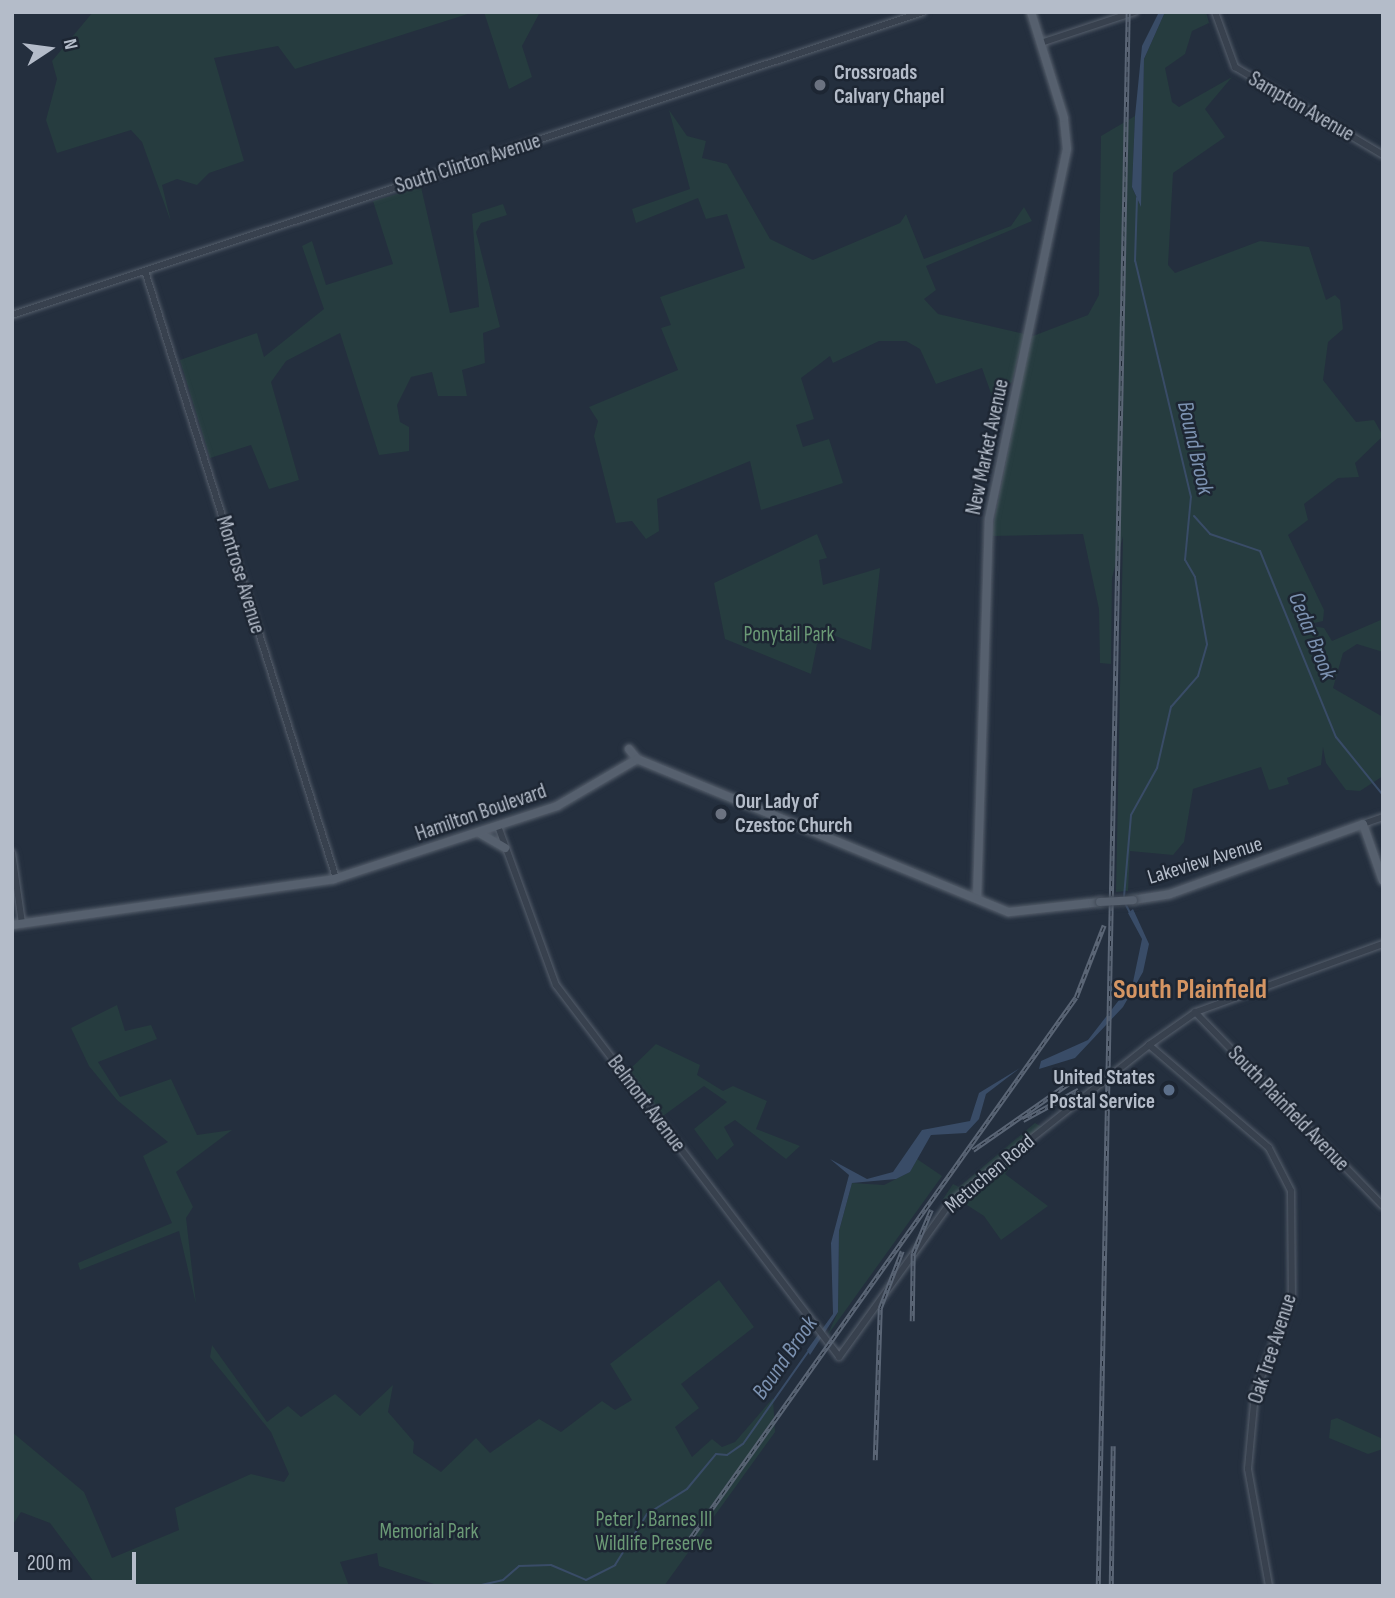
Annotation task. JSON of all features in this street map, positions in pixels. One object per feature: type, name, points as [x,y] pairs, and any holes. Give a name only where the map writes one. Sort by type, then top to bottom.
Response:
[{"type":"main road","name":"New Market Avenue","points":[[977,898],[989,519],[1067,149],[1065,118],[1031,12]]},
{"type":"main road","points":[[629,749],[637,759],[977,898]]},
{"type":"main road","name":"Hamilton Boulevard","points":[[12,925],[336,878],[557,806],[637,759]]},
{"type":"main road","points":[[1363,824],[1383,881]]},
{"type":"main road","name":"Lakeview Avenue","points":[[977,898],[1009,912],[1170,894],[1363,824]]},
{"type":"main road","points":[[478,833],[505,848]]},
{"type":"street","name":"South Clinton Avenue","points":[[12,315],[923,12]]},
{"type":"street","points":[[1041,43],[1135,12]]},
{"type":"street","name":"Sampton Avenue","points":[[1215,12],[1235,67],[1383,155]]},
{"type":"street","name":"Montrose Avenue","points":[[145,271],[336,878]]},
{"type":"street","points":[[1363,824],[1383,817]]},
{"type":"street","name":"Belmont Avenue","points":[[498,826],[556,985],[839,1357]]},
{"type":"street","points":[[12,853],[22,923]]},
{"type":"street","name":"Metuchen Road","points":[[839,1357],[950,1203],[1149,1045],[1195,1013],[1383,944]]},
{"type":"street","name":"South Plainfield Avenue","points":[[1195,1013],[1383,1206]]},
{"type":"street","name":"Oak Tree Avenue","points":[[1149,1045],[1269,1148],[1291,1191],[1293,1291],[1255,1393],[1248,1469],[1269,1586]]},
{"type":"green space","points":[[93,12],[474,12],[295,69],[278,46],[214,58],[244,161],[209,173],[197,185],[177,179],[162,185],[171,222],[142,142],[131,130],[57,153],[46,120],[57,79],[52,61]]},
{"type":"green space","points":[[484,12],[540,12],[522,46],[532,77],[509,89]]},
{"type":"green space","points":[[1165,12],[1206,12],[1209,23],[1192,31],[1185,54],[1165,68],[1172,102],[1179,107],[1232,77],[1205,109],[1225,137],[1173,173],[1168,265],[1175,273],[1260,241],[1309,247],[1326,300],[1335,295],[1340,300],[1343,329],[1328,342],[1323,380],[1356,422],[1374,420],[1383,436],[1355,463],[1359,477],[1338,478],[1304,504],[1308,520],[1288,535],[1324,610],[1323,621],[1306,625],[1324,628],[1332,641],[1383,619],[1383,652],[1357,644],[1343,653],[1333,688],[1383,717],[1383,776],[1360,791],[1346,790],[1326,763],[1323,747],[1321,765],[1287,778],[1289,784],[1269,790],[1261,767],[1193,789],[1184,842],[1173,855],[1130,851],[1128,891],[1116,892],[1123,536],[1112,578],[1111,664],[1100,663],[1099,609],[1083,534],[991,536],[1022,382],[1020,349],[1012,382],[992,396],[982,368],[936,384],[920,349],[906,341],[879,341],[833,363],[830,356],[801,378],[814,419],[796,425],[803,447],[829,439],[843,483],[761,510],[750,461],[657,499],[659,531],[646,539],[632,521],[616,523],[594,436],[598,421],[589,407],[678,370],[661,328],[671,325],[660,297],[745,268],[727,214],[706,219],[698,198],[636,223],[632,209],[690,189],[669,110],[687,136],[706,141],[702,158],[727,164],[770,239],[813,260],[900,223],[906,214],[924,259],[1011,226],[1024,207],[1032,221],[926,266],[936,290],[924,299],[938,314],[1033,336],[1088,315],[1099,295],[1101,136],[1135,116],[1132,187],[1140,205],[1144,59]]},
{"type":"green space","points":[[421,187],[450,313],[479,307],[472,214],[503,204],[507,215],[481,223],[476,232],[500,327],[483,333],[485,363],[462,370],[467,396],[438,396],[432,372],[411,377],[397,405],[400,422],[409,427],[409,451],[379,455],[340,333],[286,361],[271,382],[299,480],[269,489],[251,445],[210,458],[180,360],[257,333],[264,357],[324,309],[302,246],[312,241],[326,285],[393,264],[373,201]]},
{"type":"green space","name":"Ponytail Park","points":[[817,534],[827,558],[819,560],[823,585],[880,568],[871,650],[833,635],[817,644],[811,674],[725,639],[714,583]]},
{"type":"green space","points":[[117,1005],[125,1031],[151,1025],[157,1039],[98,1062],[120,1097],[171,1079],[197,1135],[232,1130],[176,1172],[193,1207],[186,1218],[196,1304],[179,1231],[80,1270],[78,1263],[172,1223],[143,1156],[168,1142],[117,1100],[89,1066],[71,1028]]},
{"type":"green space","points":[[656,1044],[700,1065],[697,1075],[723,1091],[733,1086],[767,1101],[756,1129],[800,1146],[786,1159],[735,1120],[724,1127],[734,1145],[717,1160],[694,1129],[727,1102],[704,1086],[663,1116],[629,1070]]},
{"type":"green space","points":[[1035,1123],[1044,1128],[1005,1174],[1048,1206],[1001,1240],[984,1216],[956,1198],[943,1199],[953,1184],[959,1187]]},
{"type":"green space","points":[[917,1159],[942,1176],[827,1336],[838,1312],[839,1231],[852,1183],[884,1185],[910,1172]]},
{"type":"green space","points":[[719,1280],[754,1327],[681,1384],[699,1408],[675,1427],[692,1457],[712,1439],[722,1447],[735,1442],[773,1398],[775,1432],[664,1586],[440,1586],[379,1566],[377,1553],[340,1562],[349,1586],[97,1586],[50,1523],[21,1512],[12,1526],[12,1432],[84,1492],[112,1558],[179,1530],[175,1508],[251,1474],[284,1482],[289,1474],[271,1432],[210,1357],[212,1345],[267,1422],[288,1406],[301,1417],[335,1394],[360,1416],[393,1385],[388,1412],[414,1442],[413,1453],[441,1472],[476,1438],[490,1453],[539,1419],[561,1432],[602,1401],[615,1410],[632,1400],[610,1364]]},
{"type":"green space","points":[[1337,1418],[1383,1439],[1383,1449],[1368,1454],[1329,1438],[1331,1420]]},
{"type":"water","points":[[1159,12],[1165,12],[1144,59],[1141,207],[1132,187],[1135,116],[1142,46]]},
{"type":"water","points":[[1133,909],[1149,944],[1143,972],[1123,1007],[1075,1058],[1039,1069],[1041,1061],[1088,1040],[1133,982],[1142,939],[1128,913]]},
{"type":"water","points":[[1020,1068],[986,1094],[979,1119],[966,1133],[931,1135],[910,1172],[896,1179],[852,1183],[839,1231],[838,1312],[810,1355],[807,1350],[833,1314],[831,1243],[849,1175],[830,1159],[867,1179],[893,1172],[922,1130],[970,1121],[979,1093]]},
{"type":"waterway","name":"Bound Brook","points":[[1124,897],[1131,815],[1157,768],[1171,707],[1198,676],[1207,644],[1195,577],[1185,560],[1191,497],[1135,261],[1137,198]]},
{"type":"waterway","name":"Cedar Brook","points":[[1194,516],[1210,534],[1260,551],[1336,737],[1383,795]]},
{"type":"waterway","name":"Bound Brook","points":[[1125,903],[1130,913]]},
{"type":"waterway","name":"Bound Brook","points":[[477,1586],[503,1580],[519,1566],[551,1565],[586,1580],[615,1565],[647,1514],[687,1489],[716,1454],[727,1455],[743,1444],[808,1352]]},
{"type":"railway","points":[[1098,1586],[1128,12]]},
{"type":"railway","points":[[687,1543],[1076,997],[1104,925]]},
{"type":"railway","points":[[973,1150],[1082,1074]]},
{"type":"railway","points":[[1023,1120],[1078,1090]]},
{"type":"railway","points":[[912,1321],[913,1253],[931,1210]]},
{"type":"railway","points":[[875,1460],[880,1308],[902,1251]]},
{"type":"railway","points":[[1111,1586],[1113,1446]]},
{"type":"place","name":"Crossroads Calvary Chapel","points":[[820,85]]},
{"type":"place","name":"Our Lady of Czestoc Church","points":[[721,814]]},
{"type":"place","name":"United States Postal Service","points":[[1169,1090]]},
{"type":"district","name":"South Plainfield","points":[[1190,990]]},
{"type":"park label","name":"Memorial Park","points":[[429,1532]]},
{"type":"park label","name":"Peter J. Barnes III Wildlife Preserve","points":[[654,1532]]}]
